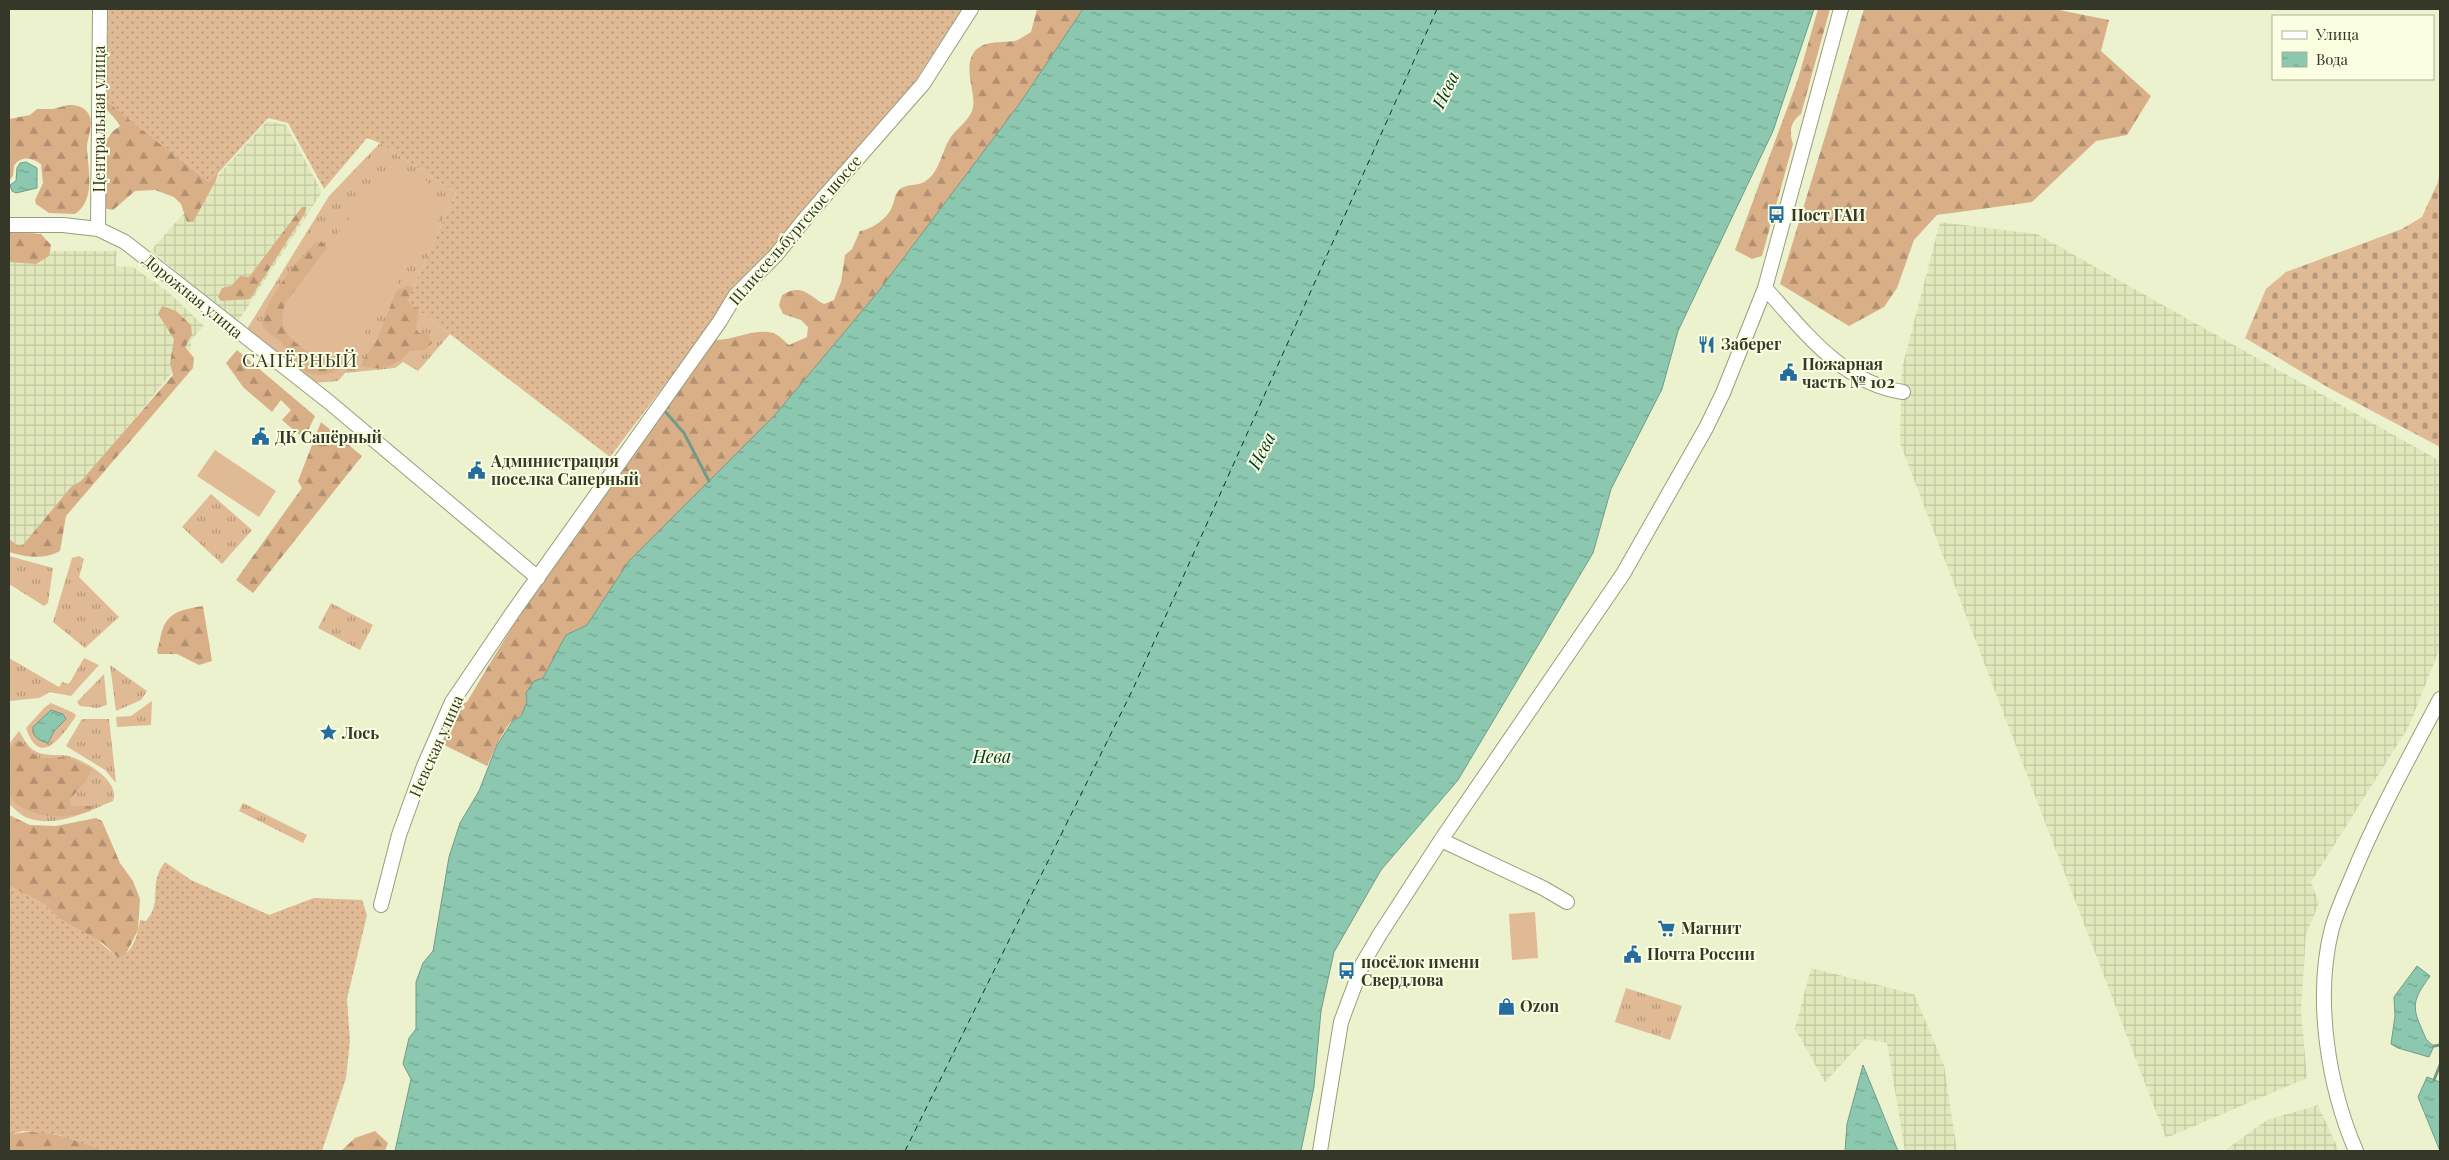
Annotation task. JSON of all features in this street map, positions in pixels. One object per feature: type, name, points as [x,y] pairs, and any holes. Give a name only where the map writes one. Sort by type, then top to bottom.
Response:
[{"type":"street","name":"Центральная улица","points":[[98,229],[100,9]]},
{"type":"street","name":"Шлиссельбургское шоссе","points":[[538,578],[720,321],[735,296],[776,256],[809,214],[923,84],[971,9]]},
{"type":"street","points":[[1320,1151],[1341,1022],[1358,975],[1380,934],[1441,840],[1623,574],[1706,428],[1739,356],[1765,288],[1841,9]]},
{"type":"street","name":"Дорожная улица","points":[[9,225],[63,225],[98,229],[125,242],[316,391],[538,578]]},
{"type":"street","points":[[1765,288],[1831,358],[1851,373],[1885,389],[1903,392]]},
{"type":"street","name":"Невская улица","points":[[380,905],[399,835],[446,714],[538,578]]},
{"type":"street","points":[[2356,1151],[2338,1100],[2330,1067],[2326,1002],[2328,946],[2337,912],[2362,850],[2440,699]]},
{"type":"street","points":[[1441,840],[1543,888],[1567,902]]},
{"type":"shaded area","points":[[267,121],[286,125],[322,192],[237,323],[151,250]]},
{"type":"shaded area","points":[[1940,222],[2037,234],[2440,461],[2440,648],[2409,726],[2311,882],[2319,903],[2306,935],[2301,1011],[2307,1078],[2166,1138],[1900,443],[1902,368]]},
{"type":"shaded area","points":[[9,251],[117,251],[116,266],[133,267],[168,292],[204,326],[191,340],[191,349],[25,554],[9,545]]},
{"type":"shaded area","points":[[1811,968],[1914,994],[1944,1065],[1957,1151],[1905,1151],[1887,1043],[1865,1039],[1825,1082],[1795,1029]]},
{"type":"shaded area","points":[[2318,1105],[2339,1151],[2224,1151],[2267,1120]]},
{"type":"green space","points":[[108,9],[962,9],[916,80],[713,321],[610,457],[407,301],[456,193],[380,143],[367,138],[324,189],[288,123],[268,118],[209,183],[107,102]]},
{"type":"green space","points":[[1037,9],[1083,9],[1020,103],[878,292],[774,416],[629,561],[587,625],[566,635],[543,678],[532,685],[521,715],[511,722],[504,732],[487,766],[440,743],[457,706],[467,702],[524,609],[585,516],[649,427],[716,340],[766,332],[777,335],[789,345],[807,337],[808,327],[801,320],[783,314],[779,305],[782,295],[800,290],[824,304],[834,300],[841,282],[845,255],[852,249],[860,231],[874,226],[887,216],[899,190],[905,186],[924,182],[935,172],[949,140],[972,112],[973,101],[969,72],[971,57],[975,51],[979,47],[988,44],[1015,41],[1031,32]]},
{"type":"green space","points":[[1818,9],[1830,9],[1801,114],[1797,117],[1791,128],[1793,144],[1762,256],[1752,259],[1735,250],[1798,79]]},
{"type":"green space","points":[[1864,9],[2054,9],[2109,20],[2101,51],[2151,96],[2127,135],[2096,141],[2032,202],[1937,215],[1914,240],[1897,288],[1884,307],[1849,326],[1780,284]]},
{"type":"green space","points":[[281,86],[222,162],[215,182],[193,222],[187,222],[181,204],[174,197],[155,190],[135,191],[113,210],[103,208],[107,140],[112,132],[120,126],[104,105],[106,94],[111,87]]},
{"type":"green space","points":[[68,105],[81,107],[90,117],[91,124],[87,148],[88,193],[82,208],[75,214],[49,213],[36,204],[35,200],[43,183],[41,164],[30,159],[20,160],[14,166],[13,176],[9,181],[9,119],[30,115],[37,109],[53,109]]},
{"type":"green space","points":[[380,143],[456,193],[407,301],[450,334],[418,371],[403,362],[395,368],[345,373],[338,381],[313,383],[247,329],[329,196]]},
{"type":"green space","points":[[401,169],[419,175],[431,185],[435,191],[440,218],[358,343],[340,359],[324,359],[298,345],[286,332],[282,319],[286,302],[384,172]]},
{"type":"green space","points":[[2440,170],[2440,447],[2329,388],[2245,338],[2266,289],[2286,272],[2402,229],[2422,217],[2438,182]]},
{"type":"green space","points":[[302,207],[306,207],[305,213],[250,299],[221,301],[218,297],[222,288],[231,286],[240,276],[249,277]]},
{"type":"green space","points":[[9,232],[41,234],[51,245],[49,256],[36,264],[9,262]]},
{"type":"green space","points":[[317,242],[322,242],[329,250],[341,364],[340,368],[323,375],[305,371],[300,367],[293,361],[282,343],[262,325],[268,305],[283,280],[301,257]]},
{"type":"green space","points":[[407,286],[417,288],[421,297],[416,329],[419,333],[428,334],[432,343],[425,350],[410,351],[400,360],[389,366],[376,368],[362,366],[362,362],[376,342],[397,290]]},
{"type":"green space","points":[[162,306],[176,311],[191,325],[192,335],[185,347],[194,358],[193,368],[66,516],[60,551],[41,557],[9,552],[9,539],[18,546],[23,545],[71,487],[81,481],[173,375],[170,363],[174,339],[158,314]]},
{"type":"green space","points":[[237,350],[315,416],[304,439],[282,420],[291,410],[281,400],[272,412],[243,387],[226,363]]},
{"type":"green space","points":[[321,422],[362,456],[253,593],[236,580],[302,488],[298,481]]},
{"type":"green space","points":[[215,450],[276,491],[259,517],[197,476]]},
{"type":"green space","points":[[211,494],[252,530],[222,564],[182,527]]},
{"type":"green space","points":[[9,556],[53,568],[48,603],[44,606],[9,584]]},
{"type":"green space","points":[[79,556],[84,559],[79,577],[119,617],[85,648],[53,622],[72,558]]},
{"type":"green space","points":[[331,603],[373,625],[360,650],[318,628]]},
{"type":"green space","points":[[203,606],[212,661],[199,665],[177,654],[158,654],[157,650],[162,631],[169,619],[179,612]]},
{"type":"green space","points":[[9,658],[59,687],[62,682],[69,684],[84,658],[99,665],[71,696],[50,692],[39,698],[9,701]]},
{"type":"green space","points":[[110,665],[147,691],[141,700],[116,711]]},
{"type":"green space","points":[[104,674],[107,705],[97,708],[80,706],[77,702]]},
{"type":"green space","points":[[152,701],[151,725],[117,727],[116,717],[131,716]]},
{"type":"green space","points":[[51,703],[74,713],[76,716],[65,732],[51,745],[45,748],[38,747],[26,728]]},
{"type":"green space","points":[[82,719],[109,719],[116,783],[105,770],[66,746]]},
{"type":"green space","points":[[19,731],[29,746],[37,752],[72,757],[94,768],[112,787],[113,801],[82,814],[61,820],[39,821],[20,814],[9,804],[9,744]]},
{"type":"green space","points":[[17,740],[38,758],[68,757],[92,769],[85,782],[70,799],[71,806],[91,806],[92,810],[72,815],[47,816],[25,809],[16,803],[10,795],[8,773],[9,749]]},
{"type":"green space","points":[[243,803],[307,835],[303,843],[239,811]]},
{"type":"green space","points":[[9,815],[30,825],[56,826],[96,818],[102,821],[120,863],[133,881],[140,899],[138,930],[125,956],[118,958],[104,944],[59,919],[44,904],[9,886]]},
{"type":"green space","points":[[165,862],[191,880],[269,915],[314,898],[362,900],[367,915],[347,999],[350,1041],[346,1078],[322,1151],[104,1151],[59,1135],[23,1131],[13,1134],[9,1130],[9,886],[44,904],[59,919],[95,938],[118,958],[131,948],[140,920],[146,921],[151,913],[154,906],[157,878]]},
{"type":"green space","points":[[1535,912],[1538,958],[1512,960],[1509,914]]},
{"type":"green space","points":[[1626,988],[1682,1006],[1670,1040],[1615,1022]]},
{"type":"green space","points":[[9,1130],[13,1134],[36,1132],[60,1135],[104,1151],[9,1151]]},
{"type":"green space","points":[[375,1131],[388,1143],[385,1151],[341,1151],[355,1138]]},
{"type":"water","name":"Нева","points":[[1083,9],[1814,9],[1773,131],[1678,331],[1662,389],[1611,489],[1593,553],[1458,780],[1381,870],[1334,952],[1321,1011],[1314,1087],[1301,1151],[395,1151],[411,1079],[403,1064],[409,1038],[416,1029],[416,982],[423,963],[433,951],[449,857],[460,823],[479,791],[497,745],[512,722],[521,716],[527,702],[526,693],[534,681],[543,678],[566,635],[587,625],[629,561],[774,416],[878,292],[1020,103]]},
{"type":"water","points":[[26,162],[37,168],[37,188],[16,193],[12,191],[10,185],[16,181],[17,168],[20,163]]},
{"type":"water","points":[[51,710],[63,714],[66,719],[54,731],[48,743],[37,738],[33,727]]},
{"type":"water","points":[[2417,966],[2430,976],[2418,995],[2415,1006],[2425,1036],[2428,1042],[2434,1046],[2429,1057],[2398,1048],[2391,1044],[2395,1016],[2394,997]]},
{"type":"water","points":[[1863,1065],[1898,1151],[1845,1151],[1847,1124]]},
{"type":"water","points":[[2427,1077],[2440,1082],[2440,1151],[2418,1097]]},
{"type":"waterway","points":[[662,408],[684,433],[709,481]]},
{"type":"waterway","points":[[2434,1046],[2440,1045]]},
{"type":"waterway","points":[[2434,1080],[2440,1065]]},
{"type":"ferry route","points":[[905,1151],[1133,689],[1437,9]]},
{"type":"place","name":"Пост ГАИ","points":[[1777,215]]},
{"type":"place","name":"Заберег","points":[[1707,344]]},
{"type":"place","name":"Пожарная часть № 102","points":[[1788,373]]},
{"type":"place","name":"ДК Сапёрный","points":[[261,437]]},
{"type":"place","name":"Администрация поселка Саперный","points":[[477,470]]},
{"type":"place","name":"Лось","points":[[328,733]]},
{"type":"place","name":"Магнит","points":[[1667,928]]},
{"type":"place","name":"Почта России","points":[[1633,954]]},
{"type":"place","name":"посёлок имени Свердлова","points":[[1347,971]]},
{"type":"place","name":"Ozon","points":[[1506,1006]]},
{"type":"district","name":"САПЁРНЫЙ","points":[[300,360]]}]
